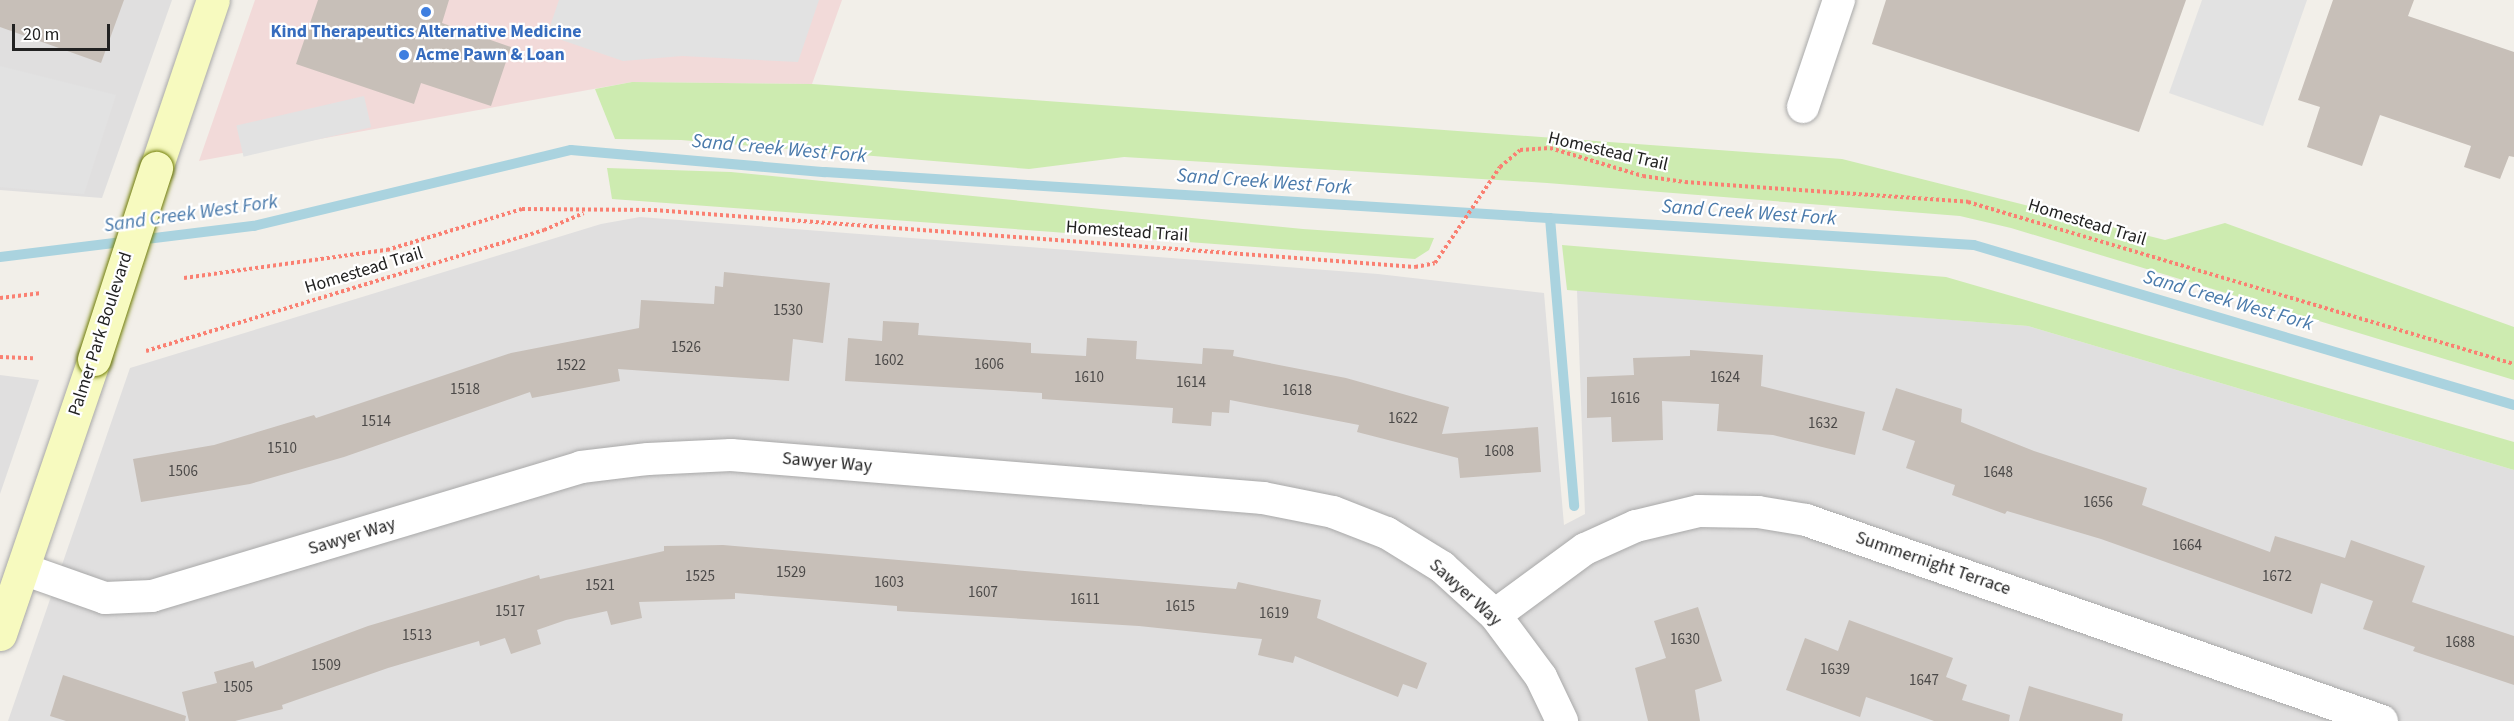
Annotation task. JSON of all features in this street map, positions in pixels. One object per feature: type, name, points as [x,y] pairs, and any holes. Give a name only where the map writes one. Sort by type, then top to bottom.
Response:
[{"type":"main road","name":"Palmer Park Boulevard","points":[[0,634],[213,0]]},
{"type":"street","points":[[1803,107],[1839,0]]},
{"type":"street","name":"Sawyer Way","points":[[23,569],[105,598],[152,596],[581,467],[731,455],[1263,498],[1333,512],[1387,533],[1442,567],[1495,615],[1541,677],[1562,721]]},
{"type":"street","name":"Summernight Terrace","points":[[1495,615],[1585,549],[1636,525],[1699,511],[1758,512],[1806,520],[2382,721]]},
{"type":"path","name":"Homestead Trail","points":[[184,278],[387,250],[522,209],[588,212],[654,210],[1415,267],[1435,263],[1500,166],[1520,150],[1550,148],[1643,176],[1685,182],[1968,202],[2514,363]]},
{"type":"path","name":"Homestead Trail","points":[[146,351],[544,230],[588,212]]},
{"type":"path","points":[[0,298],[42,292]]},
{"type":"path","points":[[0,357],[33,358]]},
{"type":"shaded area","points":[[0,0],[172,0],[102,198],[0,190]]},
{"type":"shaded area","points":[[255,0],[842,0],[812,84],[632,82],[199,161]]},
{"type":"shaded area","points":[[559,0],[819,0],[798,62],[682,56],[623,61],[547,35]]},
{"type":"shaded area","points":[[2202,0],[2307,0],[2263,126],[2169,93]]},
{"type":"shaded area","points":[[0,66],[116,95],[84,194],[0,187]]},
{"type":"shaded area","points":[[364,96],[371,127],[244,157],[236,125]]},
{"type":"shaded area","points":[[640,217],[1378,274],[1544,293],[1564,525],[1585,514],[1577,290],[2028,326],[2514,470],[2514,721],[8,721],[130,368],[601,224]]},
{"type":"shaded area","points":[[0,375],[39,380],[0,494]]},
{"type":"green space","points":[[632,82],[812,84],[1842,159],[2165,240],[2225,223],[2514,327],[2514,380],[2011,228],[1960,216],[1547,183],[1124,157],[1029,169],[681,140],[615,139],[595,89]]},
{"type":"green space","points":[[607,168],[731,172],[1303,229],[1434,238],[1429,250],[1415,259],[612,199]]},
{"type":"green space","points":[[1562,245],[1946,277],[2514,442],[2514,470],[2028,326],[1567,290]]},
{"type":"building","points":[[0,0],[124,0],[101,63],[0,27]]},
{"type":"building","name":"Acme Pawn & Loan","points":[[318,0],[449,0],[442,23],[511,47],[491,106],[421,83],[414,104],[296,64]]},
{"type":"building","points":[[1886,0],[2186,0],[2139,132],[1872,44]]},
{"type":"building","points":[[2333,0],[2414,0],[2408,16],[2514,52],[2514,157],[2509,156],[2500,179],[2464,167],[2471,146],[2380,115],[2362,166],[2307,147],[2320,107],[2298,100]]},
{"type":"building","points":[[724,272],[830,283],[823,343],[793,339],[789,381],[618,369],[620,381],[532,398],[530,392],[344,457],[250,484],[141,502],[133,459],[214,445],[314,415],[316,418],[511,353],[639,328],[641,300],[714,304],[715,286],[723,287]]},
{"type":"building","points":[[883,321],[919,323],[918,335],[1031,343],[1031,353],[1086,356],[1087,338],[1137,341],[1136,359],[1202,364],[1203,348],[1234,350],[1233,356],[1346,378],[1449,407],[1442,434],[1538,427],[1541,472],[1460,478],[1458,458],[1357,432],[1359,425],[1230,400],[1229,413],[1212,412],[1211,426],[1172,423],[1173,408],[1042,399],[1042,393],[845,381],[848,338],[882,341]]},
{"type":"building","points":[[1690,350],[1763,355],[1761,386],[1865,412],[1855,455],[1773,435],[1717,431],[1719,404],[1662,401],[1663,440],[1612,442],[1611,417],[1587,418],[1587,377],[1634,375],[1633,358],[1690,356]]},
{"type":"building","points":[[1896,388],[1962,409],[1961,422],[2034,451],[2147,488],[2142,505],[2270,552],[2275,536],[2345,558],[2351,540],[2425,566],[2412,602],[2514,636],[2514,685],[2413,651],[2415,647],[2363,629],[2373,601],[2321,583],[2312,614],[2101,539],[2007,511],[2005,514],[1952,495],[1955,485],[1906,468],[1915,441],[1882,430]]},
{"type":"building","points":[[723,545],[1236,589],[1238,582],[1321,600],[1317,618],[1427,663],[1417,689],[1403,684],[1398,697],[1295,656],[1293,663],[1258,655],[1262,639],[1139,626],[897,611],[897,606],[735,593],[735,599],[639,602],[642,618],[611,625],[607,611],[566,620],[537,630],[541,644],[511,654],[505,638],[480,646],[479,641],[388,668],[282,705],[283,709],[235,721],[189,721],[182,692],[217,683],[214,672],[253,661],[255,668],[368,626],[539,575],[540,579],[664,551],[664,546]]},
{"type":"building","points":[[1698,607],[1722,681],[1695,690],[1700,721],[1648,721],[1635,668],[1666,658],[1654,621]]},
{"type":"building","points":[[1849,620],[1953,658],[1946,677],[1967,685],[1962,700],[2010,715],[2009,721],[1934,721],[1866,697],[1860,717],[1786,690],[1805,638],[1838,651]]},
{"type":"building","points":[[63,675],[186,716],[185,721],[66,721],[50,716]]},
{"type":"building","points":[[2029,686],[2123,714],[2122,721],[2019,721]]},
{"type":"waterway","name":"Sand Creek West Fork","points":[[0,257],[254,226],[571,150],[825,172],[1974,245],[2514,405]]},
{"type":"waterway","points":[[1550,218],[1574,506]]},
{"type":"place","name":"Kind Therapeutics Alternative Medicine","points":[[426,12]]},
{"type":"place","name":"Acme Pawn & Loan","points":[[404,55]]}]
